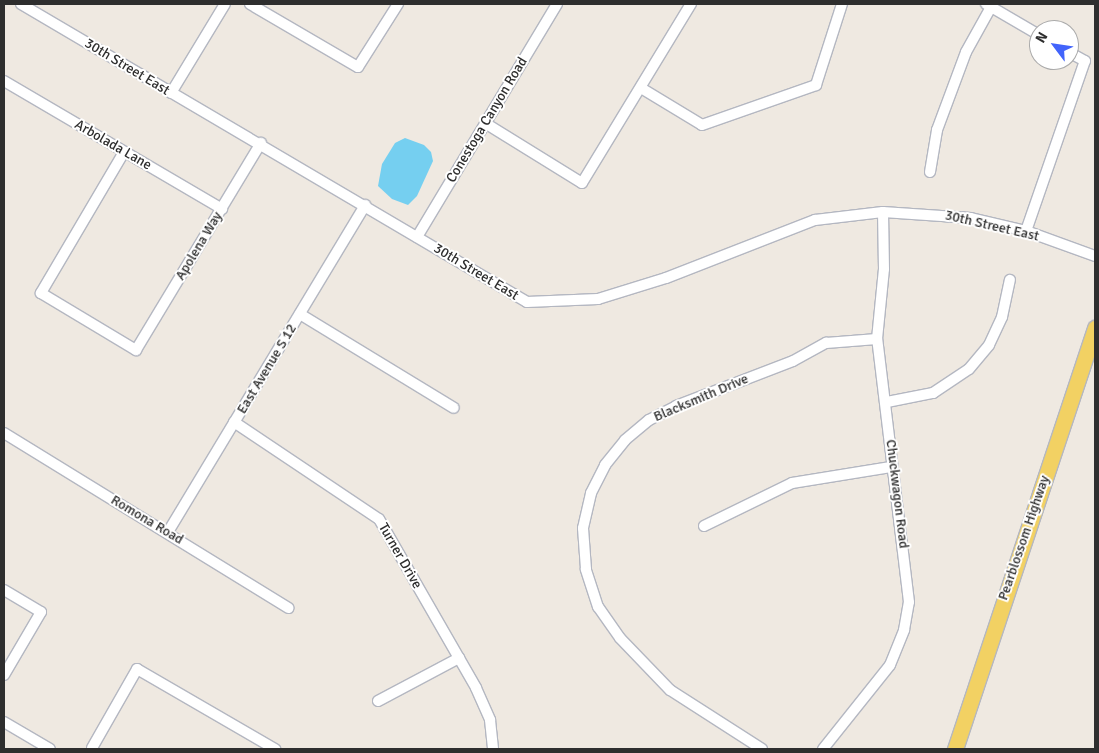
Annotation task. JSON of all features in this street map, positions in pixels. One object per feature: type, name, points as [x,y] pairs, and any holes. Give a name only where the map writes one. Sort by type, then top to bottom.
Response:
[{"type":"main road","name":"Pearblossom Highway","points":[[955,749],[1095,328]]},
{"type":"street","name":"30th Street East","points":[[21,4],[171,93],[261,143],[527,302],[598,299],[666,278],[816,220],[883,212],[946,214],[1026,231],[1095,256]]},
{"type":"street","points":[[171,93],[225,4]]},
{"type":"street","points":[[250,4],[358,67],[398,4]]},
{"type":"street","name":"Conestoga Canyon Road","points":[[417,237],[557,4]]},
{"type":"street","points":[[485,123],[582,183],[691,4]]},
{"type":"street","points":[[641,88],[702,125],[816,85],[842,4]]},
{"type":"street","points":[[930,172],[937,130],[966,52],[988,6],[1029,29]]},
{"type":"street","points":[[1026,231],[1085,61],[1079,58]]},
{"type":"street","name":"Arbolada Lane","points":[[4,81],[222,209]]},
{"type":"street","name":"Apolena Way","points":[[124,152],[41,293],[136,350],[261,143]]},
{"type":"street","name":"East Avenue S 12","points":[[168,532],[364,205]]},
{"type":"street","name":"Chuckwagon Road","points":[[823,749],[890,665],[904,630],[909,602],[908,574],[891,467],[887,402],[877,339],[884,269],[883,212]]},
{"type":"street","points":[[887,402],[933,393],[969,369],[989,345],[1002,317],[1010,280]]},
{"type":"street","points":[[300,314],[454,408]]},
{"type":"street","name":"Blacksmith Drive","points":[[762,749],[670,690],[620,638],[598,607],[586,569],[583,528],[591,493],[605,465],[625,440],[649,420],[676,406],[793,361],[826,343],[877,339]]},
{"type":"street","name":"Turner Drive","points":[[234,422],[379,519],[459,658],[490,720],[493,749]]},
{"type":"street","name":"Romona Road","points":[[4,433],[289,608]]},
{"type":"street","points":[[704,526],[792,483],[891,467]]},
{"type":"street","points":[[4,590],[40,612],[4,675]]},
{"type":"street","points":[[378,701],[459,658]]},
{"type":"street","points":[[92,748],[138,669],[275,749]]},
{"type":"street","points":[[4,722],[50,749]]},
{"type":"water","points":[[405,138],[424,145],[431,152],[433,161],[417,196],[408,205],[392,199],[378,186],[382,164],[395,143]]}]
